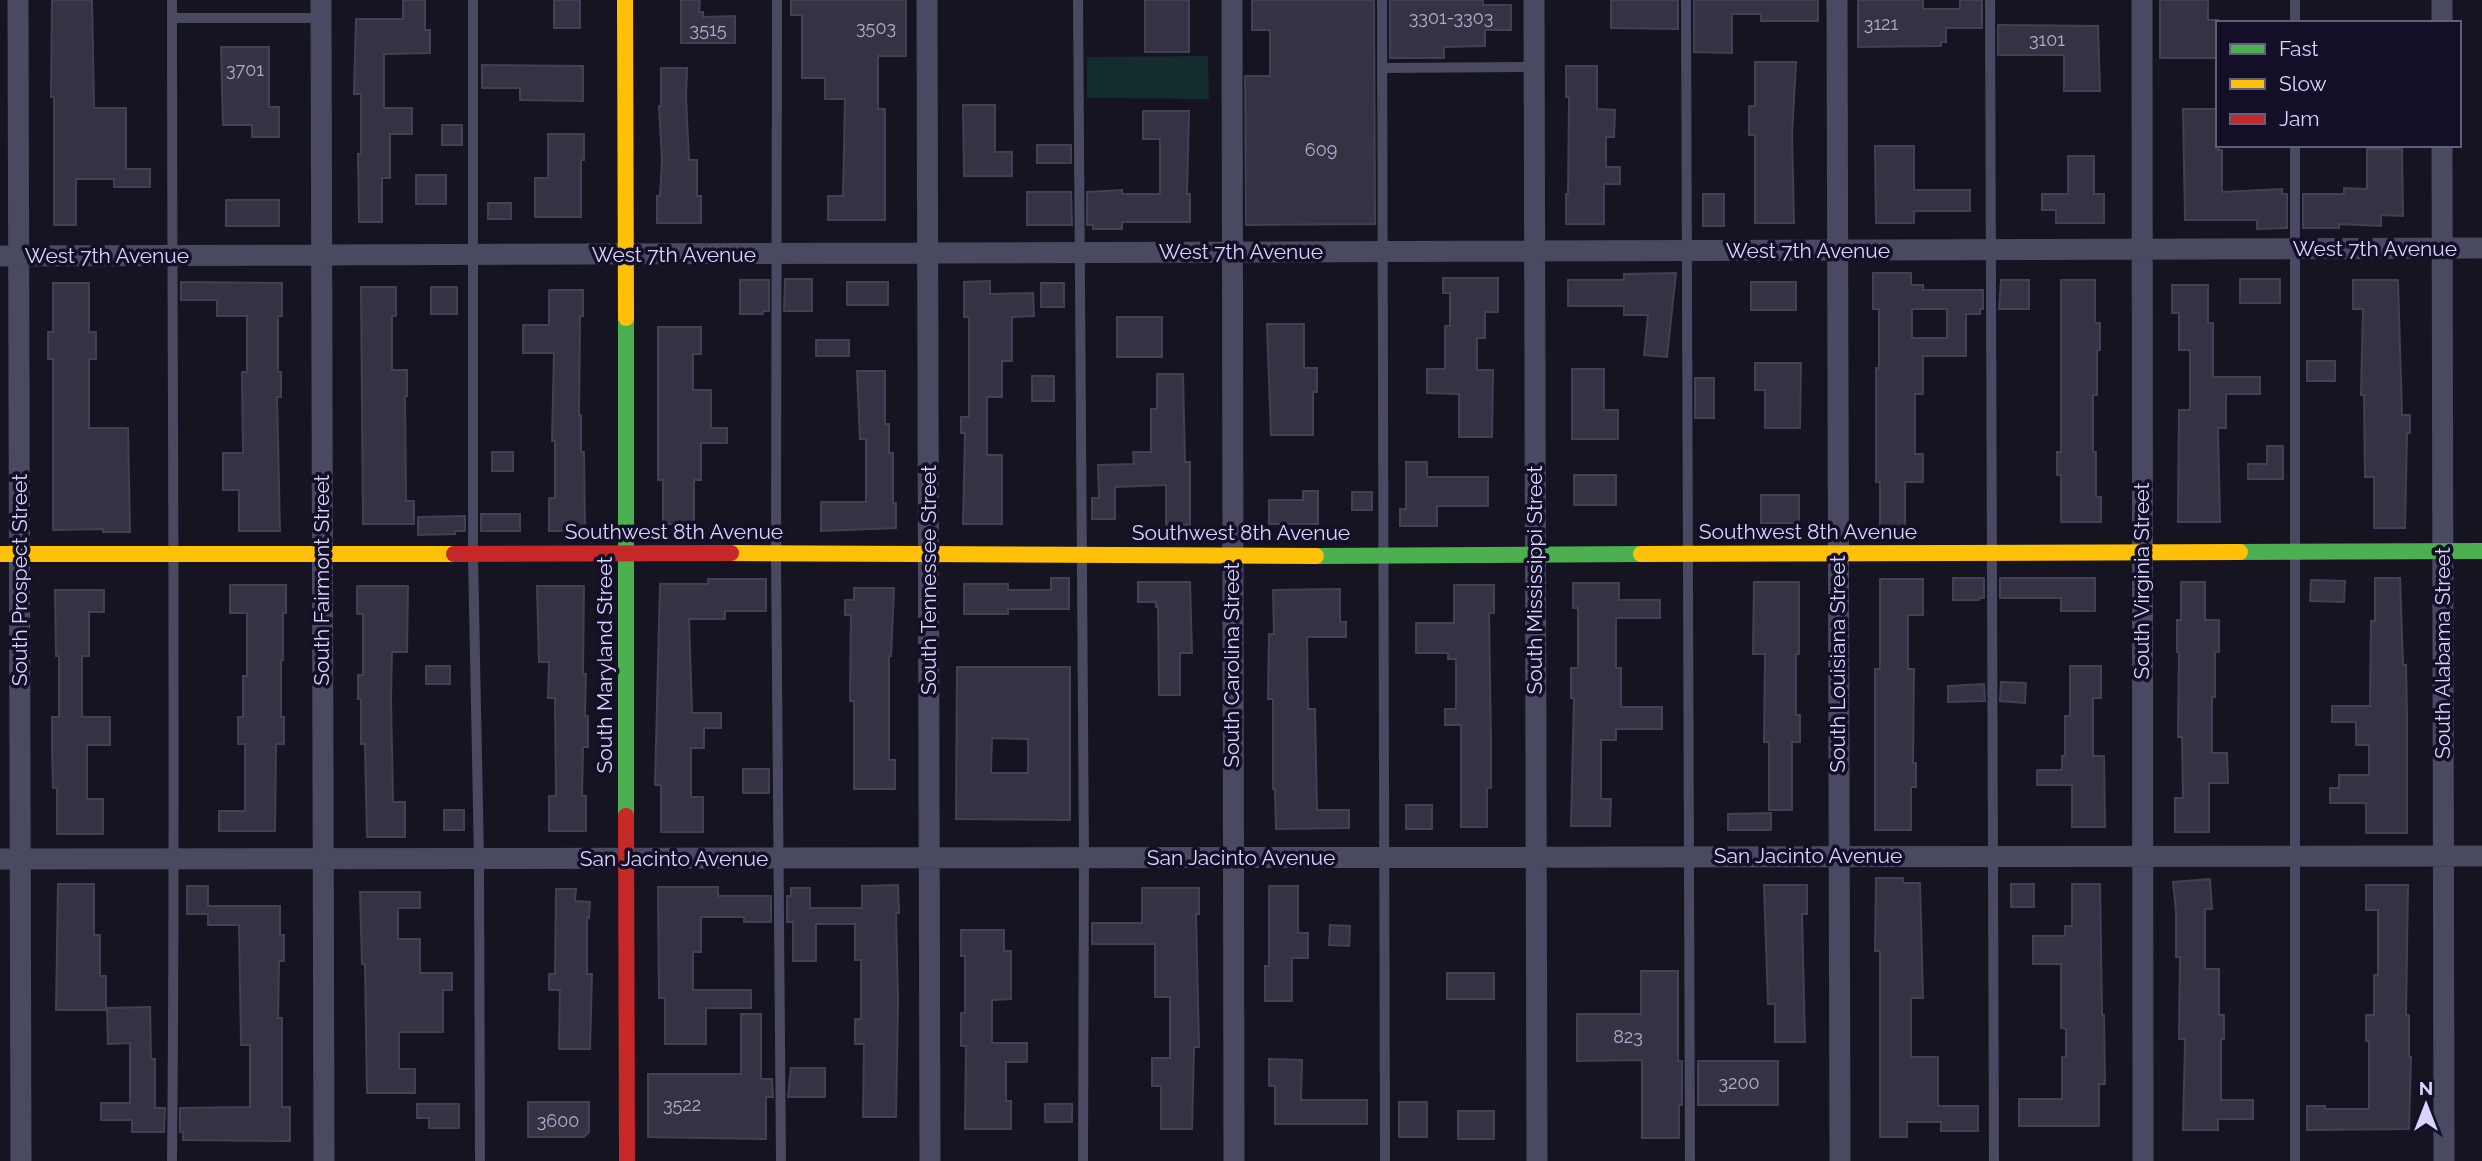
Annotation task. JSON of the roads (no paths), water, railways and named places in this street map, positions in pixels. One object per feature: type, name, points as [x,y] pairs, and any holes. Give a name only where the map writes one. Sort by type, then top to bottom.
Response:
[{"type":"street","name":"South Prospect Street","points":[[18,0],[9,256],[10,859],[21,1161]]},
{"type":"street","name":"South Maryland Street","points":[[625,0],[627,1161]]},
{"type":"street","name":"South Tennessee Street","points":[[927,0],[930,1161]]},
{"type":"street","name":"South Carolina Street","points":[[1232,0],[1234,1161]]},
{"type":"street","name":"South Mississippi Street","points":[[1534,0],[1537,1161]]},
{"type":"street","name":"South Louisiana Street","points":[[1837,0],[1840,1161]]},
{"type":"street","name":"South Virginia Street","points":[[2142,0],[2143,1161]]},
{"type":"street","points":[[2442,0],[2442,21]]},
{"type":"street","name":"South Fairmont Street","points":[[321,9],[324,1161]]},
{"type":"street","name":"South Alabama Street","points":[[2442,147],[2444,1161]]},
{"type":"street","name":"West 7th Avenue","points":[[9,256],[2482,248]]},
{"type":"street","name":"Southwest 8th Avenue","points":[[10,554],[1232,555],[2482,551]]},
{"type":"street","name":"San Jacinto Avenue","points":[[10,859],[2482,856]]},
{"type":"lane","points":[[172,0],[175,859],[172,1161]]},
{"type":"lane","points":[[473,0],[473,554],[479,859],[480,1161]]},
{"type":"lane","points":[[777,0],[776,553],[781,1161]]},
{"type":"lane","points":[[1078,0],[1084,859],[1083,1161]]},
{"type":"lane","points":[[1382,0],[1385,1161]]},
{"type":"lane","points":[[1686,0],[1690,1161]]},
{"type":"lane","points":[[1990,0],[1994,1161]]},
{"type":"lane","points":[[2295,0],[2295,21]]},
{"type":"lane","points":[[172,18],[321,9]]},
{"type":"lane","points":[[1383,68],[1534,67]]},
{"type":"lane","points":[[2295,147],[2295,1161]]}]
